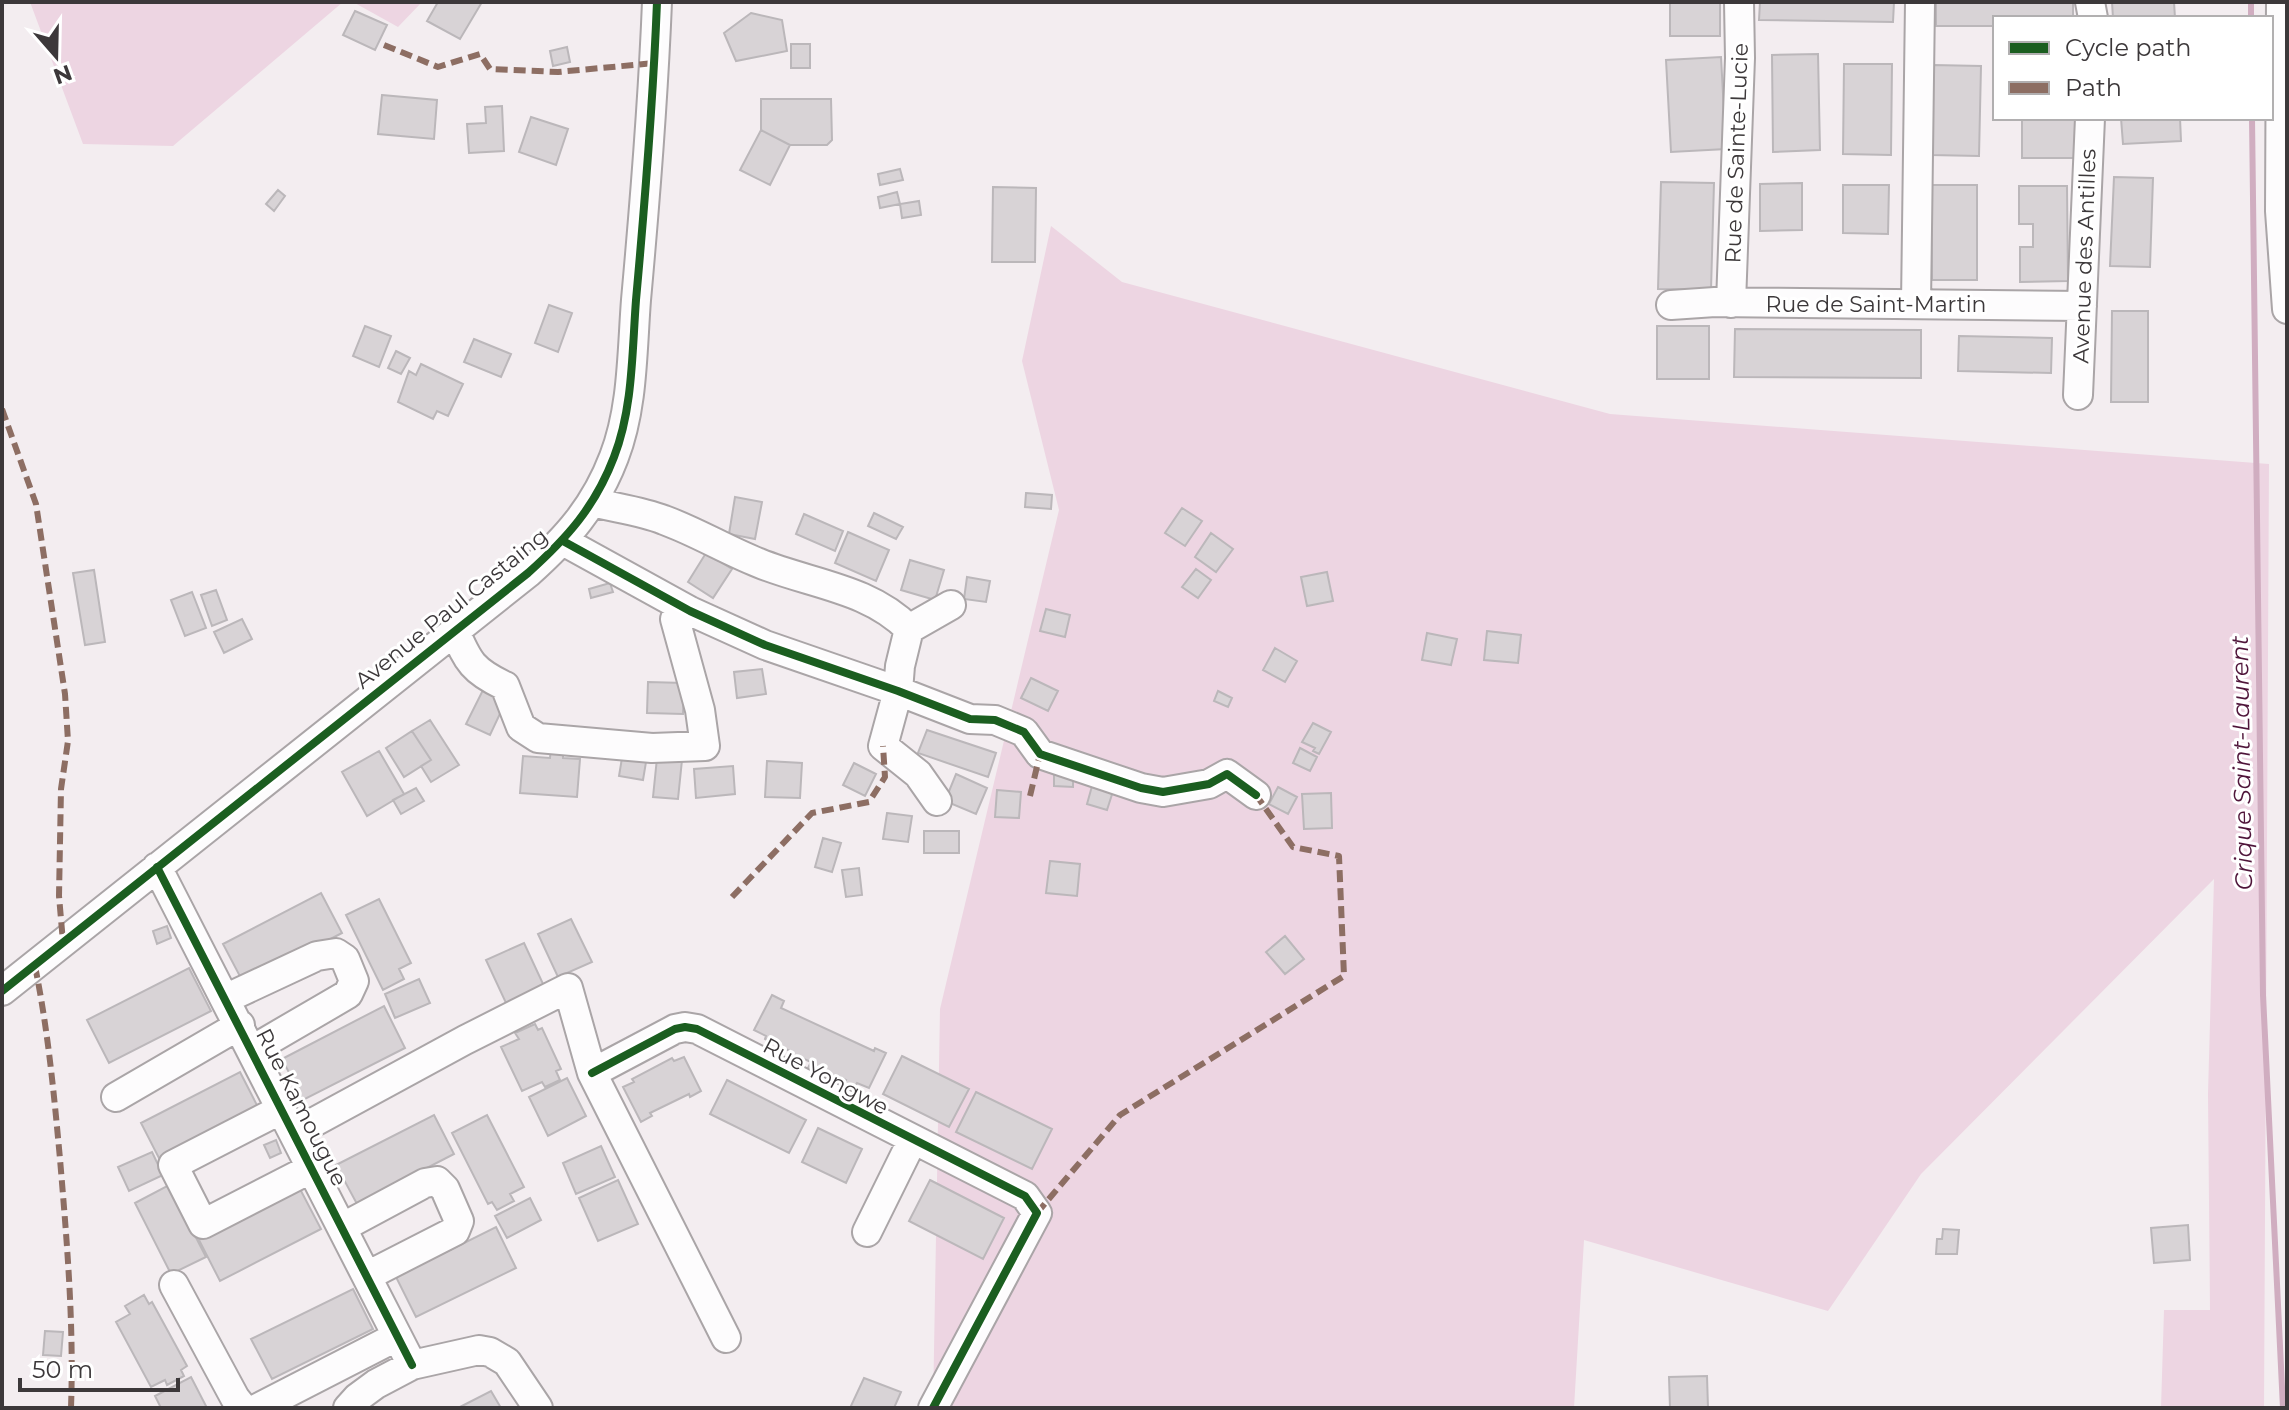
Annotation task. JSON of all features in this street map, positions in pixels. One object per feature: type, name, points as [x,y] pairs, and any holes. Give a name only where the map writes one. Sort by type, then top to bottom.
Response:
[{"type":"street","name":"Avenue Paul Castaing","points":[[2,991],[455,631],[563,541],[592,502],[615,455],[626,418],[650,148],[657,2]]},
{"type":"street","name":"Rue de Sainte-Lucie","points":[[1731,303],[1740,58],[1739,2]]},
{"type":"street","points":[[1916,304],[1920,2]]},
{"type":"street","points":[[2281,2],[2287,309]]},
{"type":"street","name":"Avenue des Antilles","points":[[2078,395],[2090,120]]},
{"type":"street","name":"Rue de Saint-Martin","points":[[1671,305],[1715,302],[2082,306]]},
{"type":"street","points":[[592,502],[661,518],[758,563],[841,589],[894,614],[909,629]]},
{"type":"street","points":[[563,541],[690,611],[765,645],[970,719],[995,720],[1024,732],[1040,754],[1141,788],[1163,792],[1209,784],[1227,774],[1256,795]]},
{"type":"street","points":[[937,801],[918,774],[883,746],[898,691],[909,629],[951,605]]},
{"type":"street","points":[[455,631],[467,659],[482,675],[505,686],[521,727],[538,738],[652,748],[705,746],[700,710],[675,619],[690,611]]},
{"type":"street","name":"Rue Kamougue","points":[[157,867],[412,1365]]},
{"type":"street","points":[[116,1097],[348,994],[354,981],[345,959],[336,953],[317,956],[225,999]]},
{"type":"street","points":[[312,1168],[203,1224],[173,1165],[287,1122],[465,1040],[568,988],[592,1073],[726,1338]]},
{"type":"street","name":"Rue Yongwe","points":[[592,1073],[685,1027],[709,1035],[1025,1196],[1037,1213],[933,1408]]},
{"type":"street","points":[[867,1232],[912,1141]]},
{"type":"street","points":[[343,1227],[425,1183],[437,1181],[445,1189],[459,1221],[455,1231],[367,1276]]},
{"type":"street","points":[[174,1285],[245,1405],[396,1337]]},
{"type":"street","points":[[348,1408],[376,1384],[412,1365],[469,1351],[490,1352],[507,1362],[538,1408]]},
{"type":"shaded area","points":[[30,2],[343,2],[173,146],[83,144]]},
{"type":"shaded area","points":[[353,2],[422,2],[398,27]]},
{"type":"shaded area","points":[[1051,226],[1122,282],[1610,414],[2269,464],[2264,1408],[2161,1408],[2164,1310],[2210,1310],[2208,1094],[2214,879],[1921,1174],[1828,1311],[1584,1240],[1574,1408],[933,1408],[940,1009],[1059,510],[1022,361]]},
{"type":"building","points":[[438,2],[482,2],[460,39],[427,21]]},
{"type":"building","points":[[1670,2],[1720,2],[1720,36],[1670,36]]},
{"type":"building","points":[[1760,2],[1894,2],[1893,22],[1759,20]]},
{"type":"building","points":[[1936,2],[2073,2],[2073,16],[1993,16],[1993,26],[1936,26]]},
{"type":"building","points":[[2112,2],[2174,2],[2175,16],[2113,16]]},
{"type":"building","points":[[355,11],[387,25],[375,50],[343,35]]},
{"type":"building","points":[[751,13],[782,20],[787,51],[736,61],[724,33]]},
{"type":"building","points":[[791,44],[810,44],[810,68],[791,68]]},
{"type":"building","points":[[567,47],[570,62],[553,66],[550,51]]},
{"type":"building","points":[[1818,54],[1820,150],[1773,152],[1772,55]]},
{"type":"building","points":[[1721,57],[1726,149],[1671,152],[1666,60]]},
{"type":"building","points":[[1844,64],[1892,64],[1891,155],[1843,154]]},
{"type":"building","points":[[1933,65],[1981,66],[1979,156],[1931,155]]},
{"type":"building","points":[[382,95],[437,100],[434,139],[378,134]]},
{"type":"building","points":[[761,99],[831,99],[832,140],[827,145],[790,145],[761,130]]},
{"type":"building","points":[[502,106],[504,151],[469,153],[467,124],[486,123],[485,107]]},
{"type":"building","points":[[531,117],[568,129],[556,165],[519,152]]},
{"type":"building","points":[[2022,120],[2077,120],[2077,158],[2022,158]]},
{"type":"building","points":[[2121,120],[2180,120],[2181,141],[2123,144]]},
{"type":"building","points":[[761,130],[790,145],[770,185],[740,170]]},
{"type":"building","points":[[900,169],[903,180],[880,185],[878,174]]},
{"type":"building","points":[[2114,177],[2153,178],[2150,267],[2110,266]]},
{"type":"building","points":[[1661,182],[1714,183],[1711,290],[1658,289]]},
{"type":"building","points":[[1802,183],[1802,230],[1760,231],[1760,184]]},
{"type":"building","points":[[1843,185],[1889,185],[1888,234],[1843,233]]},
{"type":"building","points":[[1931,185],[1977,185],[1977,280],[1932,280]]},
{"type":"building","points":[[2019,186],[2067,186],[2068,281],[2020,282],[2020,247],[2033,247],[2033,224],[2019,224]]},
{"type":"building","points":[[993,187],[1036,188],[1035,262],[992,262]]},
{"type":"building","points":[[278,190],[285,196],[274,211],[266,204]]},
{"type":"building","points":[[897,192],[900,204],[880,208],[878,197]]},
{"type":"building","points":[[919,201],[921,215],[902,218],[900,204]]},
{"type":"building","points":[[549,305],[572,313],[558,352],[535,343]]},
{"type":"building","points":[[2112,311],[2148,311],[2148,402],[2111,402]]},
{"type":"building","points":[[365,326],[391,336],[379,367],[353,356]]},
{"type":"building","points":[[1657,326],[1709,326],[1709,379],[1657,379]]},
{"type":"building","points":[[1735,329],[1921,330],[1921,378],[1734,377]]},
{"type":"building","points":[[1959,336],[2052,338],[2051,373],[1958,371]]},
{"type":"building","points":[[474,339],[511,354],[501,377],[464,362]]},
{"type":"building","points":[[396,351],[410,358],[401,374],[388,368]]},
{"type":"building","points":[[421,364],[463,384],[448,416],[437,411],[433,419],[398,402],[409,371],[416,375]]},
{"type":"building","points":[[1026,493],[1052,495],[1051,509],[1025,507]]},
{"type":"building","points":[[735,497],[762,502],[755,539],[729,534]]},
{"type":"building","points":[[1182,508],[1202,521],[1185,546],[1165,533]]},
{"type":"building","points":[[874,513],[903,527],[896,539],[868,526]]},
{"type":"building","points":[[804,514],[843,531],[835,551],[796,534]]},
{"type":"building","points":[[848,532],[889,550],[876,581],[835,563]]},
{"type":"building","points":[[1211,533],[1233,549],[1216,572],[1195,557]]},
{"type":"building","points":[[706,553],[732,569],[713,598],[688,582]]},
{"type":"building","points":[[910,560],[944,570],[935,600],[901,590]]},
{"type":"building","points":[[1196,569],[1211,580],[1198,598],[1182,587]]},
{"type":"building","points":[[94,570],[105,642],[85,645],[73,573]]},
{"type":"building","points":[[1327,572],[1333,601],[1307,606],[1301,577]]},
{"type":"building","points":[[967,577],[990,581],[986,602],[964,599]]},
{"type":"building","points":[[610,583],[613,592],[591,598],[589,589]]},
{"type":"building","points":[[216,590],[227,620],[212,626],[201,595]]},
{"type":"building","points":[[192,592],[206,628],[185,636],[171,600]]},
{"type":"building","points":[[1046,609],[1070,615],[1065,637],[1040,631]]},
{"type":"building","points":[[242,619],[252,639],[224,653],[214,632]]},
{"type":"building","points":[[1487,631],[1521,635],[1518,663],[1484,660]]},
{"type":"building","points":[[1427,633],[1457,639],[1451,665],[1422,660]]},
{"type":"building","points":[[1275,648],[1297,661],[1285,682],[1263,670]]},
{"type":"building","points":[[762,669],[766,694],[737,698],[734,672]]},
{"type":"building","points":[[1031,678],[1058,691],[1048,711],[1021,698]]},
{"type":"building","points":[[648,682],[684,683],[683,714],[647,713]]},
{"type":"building","points":[[483,690],[506,701],[490,735],[466,724]]},
{"type":"building","points":[[1218,691],[1232,698],[1228,707],[1214,701]]},
{"type":"building","points":[[430,720],[459,765],[431,782],[421,766],[431,760],[412,731]]},
{"type":"building","points":[[1313,723],[1331,732],[1319,754],[1313,751],[1315,748],[1302,742]]},
{"type":"building","points":[[927,730],[996,753],[988,777],[918,753]]},
{"type":"building","points":[[412,731],[431,760],[404,777],[386,748]]},
{"type":"building","points":[[551,747],[563,748],[563,758],[580,759],[577,797],[520,793],[523,756],[550,758]]},
{"type":"building","points":[[1300,748],[1317,757],[1310,771],[1293,763]]},
{"type":"building","points":[[379,751],[404,794],[367,816],[342,772]]},
{"type":"building","points":[[623,752],[647,756],[643,780],[619,776]]},
{"type":"building","points":[[657,758],[682,760],[678,799],[653,797]]},
{"type":"building","points":[[767,761],[802,763],[800,798],[765,797]]},
{"type":"building","points":[[854,763],[876,774],[865,796],[843,785]]},
{"type":"building","points":[[733,766],[735,794],[696,798],[694,769]]},
{"type":"building","points":[[1054,770],[1073,770],[1073,787],[1054,786]]},
{"type":"building","points":[[956,774],[987,788],[976,814],[945,801]]},
{"type":"building","points":[[1094,779],[1115,785],[1107,810],[1087,804]]},
{"type":"building","points":[[1278,787],[1297,797],[1288,814],[1269,804]]},
{"type":"building","points":[[416,788],[424,801],[401,814],[393,800]]},
{"type":"building","points":[[997,790],[1021,792],[1019,818],[995,817]]},
{"type":"building","points":[[1331,793],[1332,828],[1304,829],[1302,794]]},
{"type":"building","points":[[887,813],[912,816],[908,842],[883,839]]},
{"type":"building","points":[[924,831],[959,831],[959,853],[924,853]]},
{"type":"building","points":[[823,838],[841,843],[832,872],[815,867]]},
{"type":"building","points":[[1050,861],[1080,864],[1077,896],[1046,893]]},
{"type":"building","points":[[859,868],[862,895],[846,897],[842,870]]},
{"type":"building","points":[[321,893],[342,933],[244,984],[223,944]]},
{"type":"building","points":[[379,899],[411,963],[399,969],[404,979],[383,990],[346,915]]},
{"type":"building","points":[[571,919],[592,962],[558,977],[538,934]]},
{"type":"building","points":[[167,926],[171,938],[157,944],[153,931]]},
{"type":"building","points":[[1285,936],[1304,959],[1285,974],[1266,952]]},
{"type":"building","points":[[524,943],[544,986],[506,1003],[486,960]]},
{"type":"building","points":[[189,968],[211,1011],[109,1063],[87,1020]]},
{"type":"building","points":[[419,979],[430,1003],[395,1018],[385,994]]},
{"type":"building","points":[[772,995],[784,1001],[781,1008],[874,1051],[875,1048],[886,1053],[869,1088],[857,1083],[851,1094],[841,1090],[846,1080],[840,1077],[835,1087],[824,1082],[830,1072],[821,1068],[817,1077],[806,1072],[811,1062],[802,1058],[798,1067],[788,1062],[792,1052],[754,1030]]},
{"type":"building","points":[[384,1006],[405,1048],[303,1100],[282,1059]]},
{"type":"building","points":[[535,1024],[538,1030],[542,1028],[561,1069],[556,1071],[560,1080],[545,1087],[542,1082],[522,1091],[501,1047],[519,1039],[515,1033]]},
{"type":"building","points":[[902,1056],[969,1089],[949,1127],[883,1094]]},
{"type":"building","points":[[684,1057],[701,1091],[650,1113],[652,1116],[641,1122],[623,1087],[672,1058],[674,1061]]},
{"type":"building","points":[[240,1072],[261,1113],[162,1164],[141,1123]]},
{"type":"building","points":[[567,1078],[586,1116],[548,1136],[529,1097]]},
{"type":"building","points":[[727,1080],[806,1120],[789,1153],[710,1114]]},
{"type":"building","points":[[976,1092],[1052,1129],[1032,1169],[956,1132]]},
{"type":"building","points":[[434,1115],[454,1154],[357,1204],[336,1165]]},
{"type":"building","points":[[487,1115],[524,1187],[510,1194],[514,1201],[497,1210],[492,1202],[488,1204],[452,1133]]},
{"type":"building","points":[[818,1128],[862,1149],[846,1183],[802,1162]]},
{"type":"building","points":[[276,1140],[281,1153],[270,1158],[264,1145]]},
{"type":"building","points":[[601,1146],[615,1177],[576,1194],[563,1163]]},
{"type":"building","points":[[152,1152],[163,1175],[129,1191],[118,1167]]},
{"type":"building","points":[[618,1180],[638,1224],[598,1241],[579,1198]]},
{"type":"building","points":[[930,1180],[1004,1218],[983,1259],[909,1221]]},
{"type":"building","points":[[169,1185],[206,1257],[171,1274],[135,1203]]},
{"type":"building","points":[[300,1189],[321,1229],[220,1281],[199,1240]]},
{"type":"building","points":[[530,1198],[541,1220],[507,1238],[495,1216]]},
{"type":"building","points":[[2188,1225],[2190,1260],[2154,1263],[2151,1228]]},
{"type":"building","points":[[496,1227],[516,1268],[416,1317],[396,1277]]},
{"type":"building","points":[[1943,1229],[1959,1230],[1957,1254],[1936,1254],[1937,1239],[1942,1239]]},
{"type":"building","points":[[353,1289],[373,1329],[272,1379],[251,1339]]},
{"type":"building","points":[[144,1295],[149,1304],[152,1302],[187,1366],[181,1370],[184,1376],[167,1385],[165,1380],[151,1387],[116,1322],[130,1314],[125,1306]]},
{"type":"building","points":[[45,1331],[63,1332],[61,1356],[43,1355]]},
{"type":"building","points":[[1707,1376],[1708,1408],[1670,1408],[1669,1377]]},
{"type":"building","points":[[191,1377],[207,1408],[161,1408],[155,1396]]},
{"type":"building","points":[[864,1378],[901,1392],[894,1408],[850,1408]]},
{"type":"building","points":[[491,1391],[501,1408],[458,1408]]},
{"type":"waterway","name":"Crique Saint-Laurent","points":[[2251,2],[2251,16]]},
{"type":"waterway","name":"Crique Saint-Laurent","points":[[2252,120],[2263,995],[2283,1408]]},
{"type":"marked path","points":[[384,45],[438,67],[480,54],[490,69],[558,72],[655,63]]},
{"type":"marked path","points":[[2,409],[36,504],[65,694],[68,741],[61,789],[59,896],[63,942]]},
{"type":"marked path","points":[[732,897],[812,813],[869,802],[885,777],[883,746]]},
{"type":"marked path","points":[[1030,796],[1040,754]]},
{"type":"marked path","points":[[1037,1213],[1120,1115],[1344,976],[1339,856],[1293,847],[1256,795]]},
{"type":"marked path","points":[[35,966],[44,1014],[63,1190],[71,1314],[71,1408]]},
{"type":"cycle path","points":[[2,991],[528,573],[567,534],[589,506],[614,457],[628,400],[657,2]]},
{"type":"cycle path","points":[[563,541],[690,611],[765,645],[970,719],[995,720],[1024,732],[1040,754],[1141,788],[1163,792],[1209,784],[1227,774],[1256,795]]},
{"type":"cycle path","points":[[157,867],[412,1365]]},
{"type":"cycle path","points":[[592,1073],[675,1029],[697,1029],[1025,1196],[1037,1213],[933,1408]]}]
